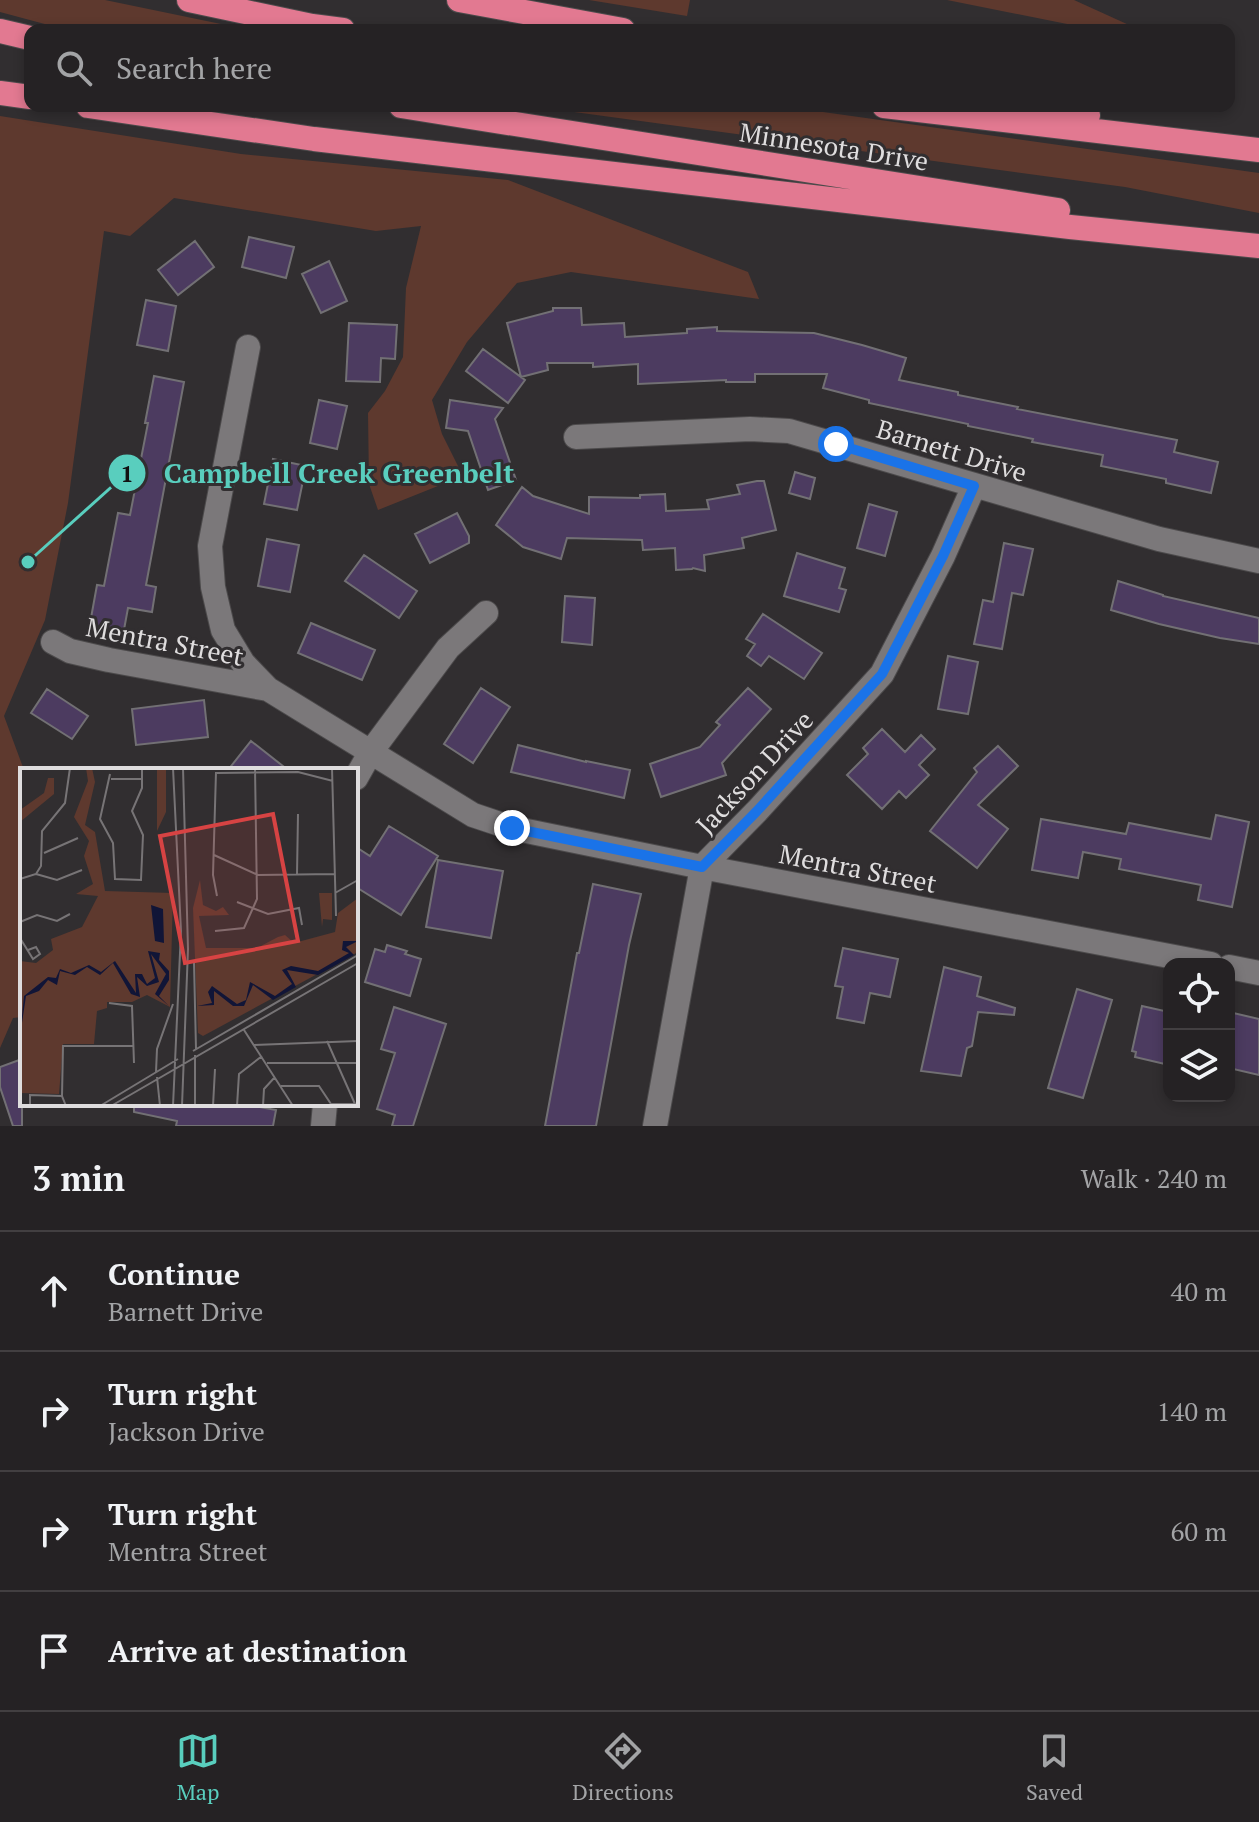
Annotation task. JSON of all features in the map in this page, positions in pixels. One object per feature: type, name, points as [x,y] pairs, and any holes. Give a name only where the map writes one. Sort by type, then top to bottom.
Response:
[{"type":"highway","points":[[189,0],[303,24]]},
{"type":"highway","points":[[459,0],[590,24]]},
{"type":"highway","points":[[0,31],[24,37]]},
{"type":"highway","points":[[0,93],[24,96]]},
{"type":"highway","points":[[130,112],[345,143],[1070,227],[1259,244]]},
{"type":"highway","name":"Minnesota Drive","points":[[438,112],[1259,244]]},
{"type":"highway","name":"Minnesota Drive","points":[[936,112],[1259,149]]},
{"type":"highway","points":[[1071,112],[1259,149]]},
{"type":"street","points":[[248,347],[210,546],[213,587],[223,630],[243,663],[268,689]]},
{"type":"street","name":"Barnett Drive","points":[[576,437],[750,429],[789,431],[1159,539],[1259,561]]},
{"type":"street","name":"Jackson Drive","points":[[655,1126],[702,867],[882,674],[943,556],[974,486]]},
{"type":"street","points":[[358,774],[370,753],[448,648],[486,613]]},
{"type":"street","name":"Mentra Street","points":[[53,642],[70,651],[96,657],[268,689],[473,815],[512,828],[1180,958]]},
{"type":"street","points":[[1235,968],[1259,973]]},
{"type":"street","points":[[323,1126],[325,1106]]},
{"type":"shaded area","points":[[0,0],[105,0],[221,24],[45,24],[0,12]]},
{"type":"shaded area","points":[[589,0],[690,0],[687,16]]},
{"type":"shaded area","points":[[947,0],[1074,0],[1127,24],[1067,24]]},
{"type":"shaded area","points":[[574,112],[823,112],[1259,173],[1259,213],[1125,187]]},
{"type":"shaded area","points":[[0,116],[241,154],[508,180],[748,272],[759,299],[571,272],[517,283],[467,342],[432,400],[442,434],[463,476],[378,510],[369,484],[368,413],[385,391],[403,357],[406,288],[421,226],[376,231],[174,198],[130,236],[104,231],[68,503],[45,620],[4,716],[23,768],[20,768],[20,1017],[13,1018],[0,1048]]},
{"type":"building","points":[[249,237],[294,247],[286,278],[242,267]]},
{"type":"building","points":[[195,241],[214,267],[178,295],[158,270]]},
{"type":"building","points":[[329,261],[347,301],[321,313],[302,274]]},
{"type":"building","points":[[146,300],[176,306],[168,351],[137,345]]},
{"type":"building","points":[[553,308],[581,308],[582,325],[624,323],[625,337],[687,333],[687,329],[717,327],[717,331],[814,333],[862,345],[906,358],[899,380],[958,392],[958,395],[1017,409],[1177,440],[1174,452],[1218,462],[1211,493],[1166,483],[1166,479],[1101,466],[1103,455],[1032,442],[1033,439],[869,403],[869,400],[823,388],[827,374],[755,374],[755,382],[726,380],[638,384],[638,364],[593,367],[593,363],[547,363],[548,370],[521,377],[507,323],[553,311]]},
{"type":"building","points":[[349,323],[397,325],[395,359],[381,358],[380,382],[346,381]]},
{"type":"building","points":[[483,349],[525,380],[508,403],[466,371]]},
{"type":"building","points":[[154,376],[184,382],[146,585],[156,587],[152,612],[128,608],[123,635],[89,629],[97,585],[104,586],[118,513],[130,515]]},
{"type":"building","points":[[319,400],[347,406],[337,449],[310,443]]},
{"type":"building","points":[[450,400],[503,408],[495,419],[516,480],[488,490],[468,431],[446,428]]},
{"type":"building","points":[[273,459],[306,466],[297,510],[264,504]]},
{"type":"building","points":[[795,472],[815,478],[810,499],[789,493]]},
{"type":"building","points":[[764,481],[776,530],[742,538],[744,548],[704,555],[705,571],[693,568],[676,570],[675,548],[643,550],[642,540],[567,538],[561,559],[523,547],[496,525],[522,487],[533,496],[589,514],[589,497],[640,498],[640,495],[665,494],[666,511],[709,509],[707,500],[740,494],[737,485]]},
{"type":"building","points":[[869,504],[897,512],[885,556],[857,548]]},
{"type":"building","points":[[457,513],[469,536],[469,543],[430,563],[415,534]]},
{"type":"building","points":[[267,539],[299,545],[290,592],[258,586]]},
{"type":"building","points":[[1004,543],[1033,549],[1023,595],[1012,593],[1002,649],[974,644],[983,600],[993,602]]},
{"type":"building","points":[[797,553],[845,568],[839,588],[846,590],[839,612],[784,596]]},
{"type":"building","points":[[364,555],[417,591],[399,618],[345,581]]},
{"type":"building","points":[[1118,581],[1163,596],[1259,618],[1259,644],[1159,624],[1111,610]]},
{"type":"building","points":[[565,596],[595,598],[592,645],[562,642]]},
{"type":"building","points":[[763,614],[822,653],[804,679],[769,656],[761,666],[747,656],[755,644],[746,639]]},
{"type":"building","points":[[311,623],[375,650],[362,680],[298,653]]},
{"type":"building","points":[[948,656],[978,662],[968,714],[938,709]]},
{"type":"building","points":[[481,688],[510,707],[473,763],[444,744]]},
{"type":"building","points":[[748,688],[771,709],[722,763],[726,775],[661,797],[650,764],[700,747],[720,725],[716,722]]},
{"type":"building","points":[[47,689],[88,716],[72,739],[31,713]]},
{"type":"building","points":[[204,700],[208,737],[136,745],[132,709]]},
{"type":"building","points":[[882,729],[905,752],[921,735],[935,749],[919,765],[929,775],[906,798],[899,791],[882,809],[847,775],[868,754],[863,748]]},
{"type":"building","points":[[251,741],[285,768],[230,768]]},
{"type":"building","points":[[518,745],[630,770],[624,798],[511,772]]},
{"type":"building","points":[[998,746],[1018,766],[978,805],[1008,829],[977,868],[930,831],[977,772],[974,768]]},
{"type":"building","points":[[1216,815],[1249,822],[1232,907],[1198,900],[1201,885],[1119,869],[1121,859],[1083,852],[1078,878],[1032,870],[1041,819],[1126,834],[1129,823],[1211,839]]},
{"type":"building","points":[[389,826],[438,856],[401,915],[358,888],[358,848],[370,856]]},
{"type":"building","points":[[438,860],[503,871],[491,938],[426,927]]},
{"type":"building","points":[[593,884],[641,894],[596,1126],[545,1126],[577,953]]},
{"type":"building","points":[[387,945],[421,959],[410,996],[365,982],[375,949],[385,952]]},
{"type":"building","points":[[843,948],[898,959],[890,997],[870,993],[864,1023],[837,1018],[843,987],[835,986]]},
{"type":"building","points":[[944,967],[981,977],[977,996],[1015,1008],[1014,1015],[978,1012],[972,1046],[967,1048],[961,1076],[921,1071]]},
{"type":"building","points":[[1077,989],[1112,1000],[1083,1098],[1048,1088]]},
{"type":"building","points":[[1142,1006],[1163,1011],[1163,1064],[1135,1057],[1136,1052],[1132,1051]]},
{"type":"building","points":[[394,1007],[446,1024],[413,1126],[392,1126],[395,1115],[377,1109],[395,1053],[381,1049]]},
{"type":"building","points":[[1235,1013],[1259,1019],[1259,1075],[1235,1069]]},
{"type":"building","points":[[20,1060],[22,1126],[13,1126],[0,1087],[0,1067]]},
{"type":"building","points":[[134,1106],[254,1106],[276,1110],[273,1126],[176,1126],[177,1121],[134,1112]]},
{"type":"place","name":"Campbell Creek Greenbelt","points":[[28,562]]},
{"type":"route","points":[[512,828],[702,867],[882,674],[943,556],[974,486],[836,444]]}]
